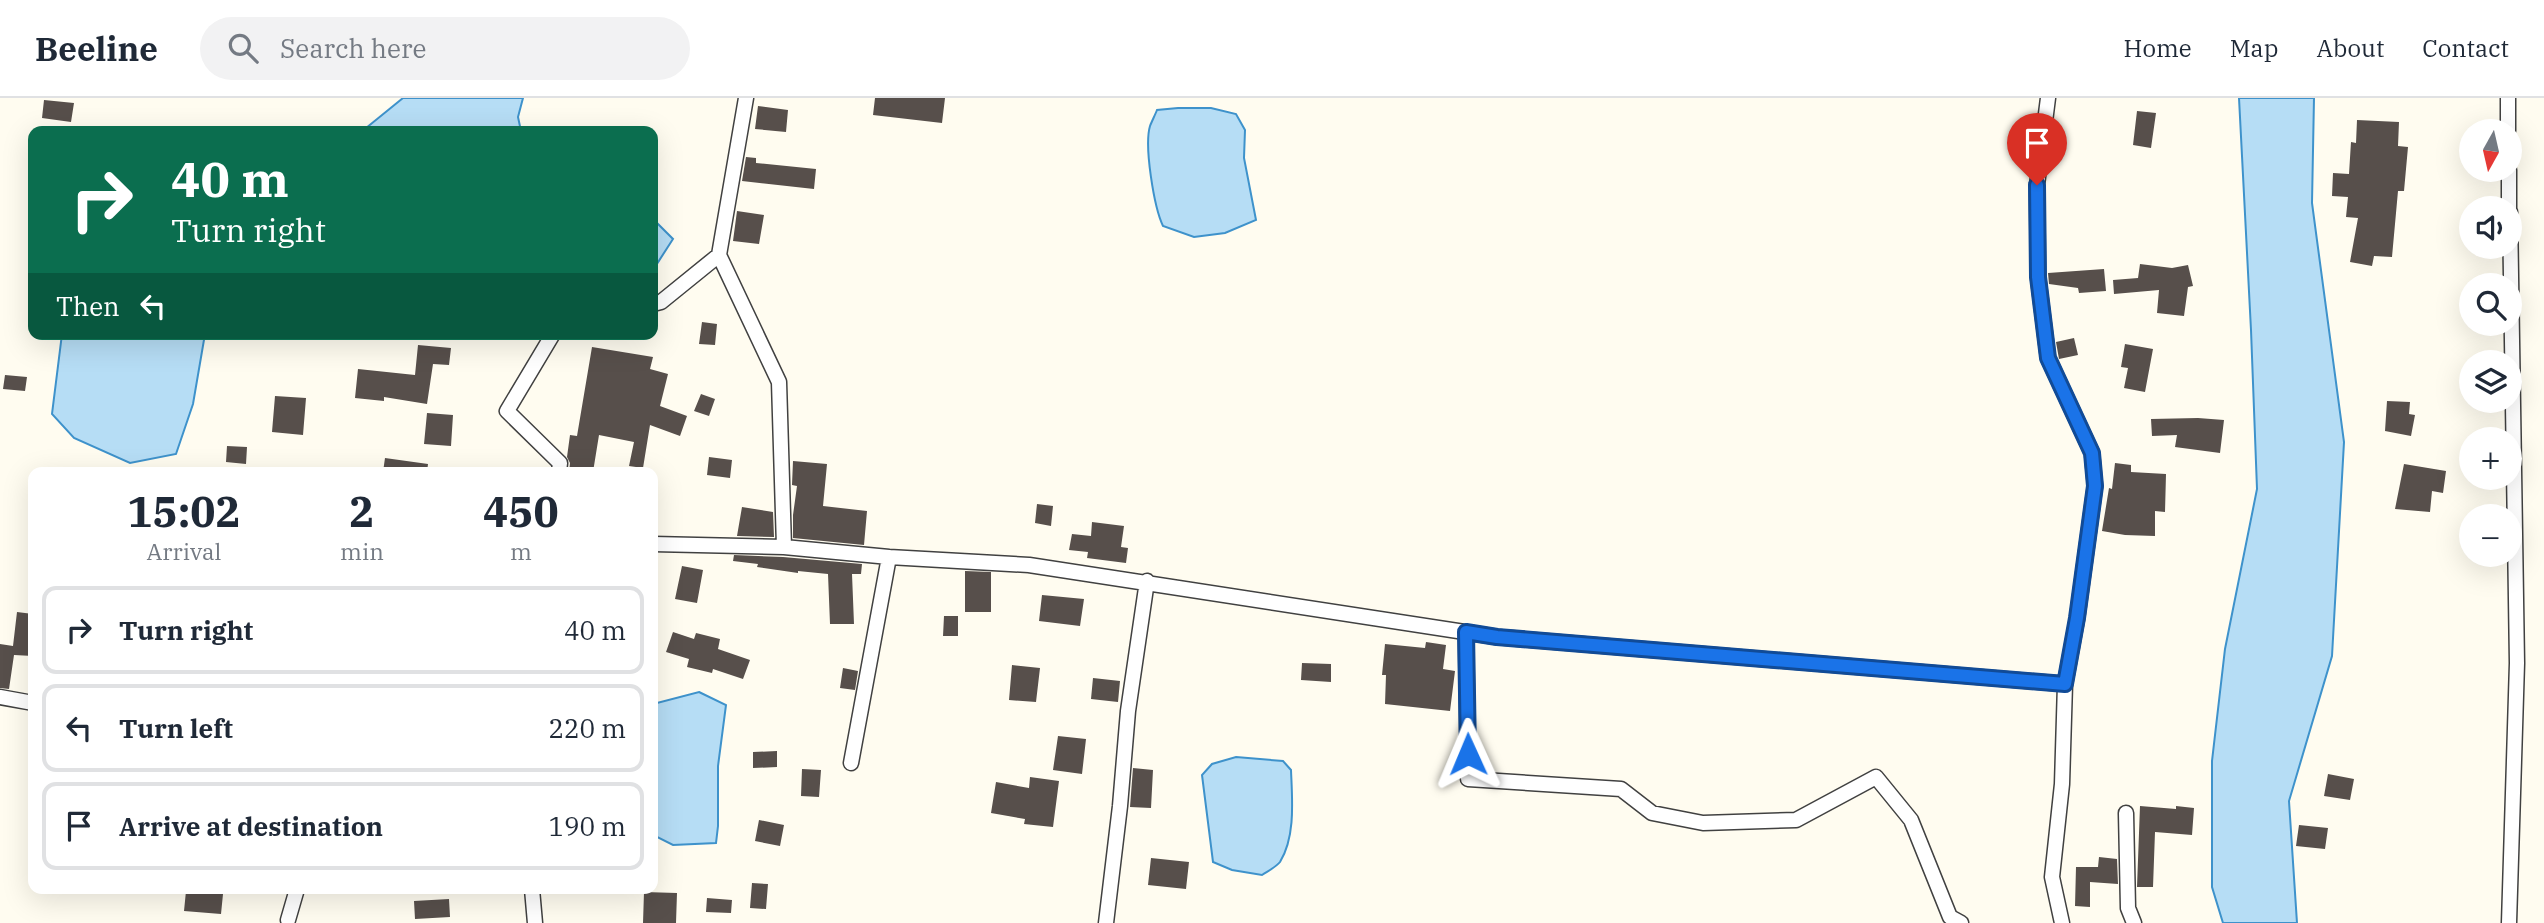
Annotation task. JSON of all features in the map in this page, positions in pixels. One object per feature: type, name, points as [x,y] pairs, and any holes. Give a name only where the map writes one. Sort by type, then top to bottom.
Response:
[{"type":"street","points":[[746,98],[719,256],[779,382],[785,547]]},
{"type":"street","points":[[2048,98],[2037,185],[2038,277],[2048,358],[2092,453],[2095,486],[2065,684],[2062,784],[2052,877],[2062,923]]},
{"type":"street","points":[[2508,98],[2508,119]]},
{"type":"street","points":[[658,303],[719,256]]},
{"type":"street","points":[[2509,923],[2517,663],[2511,259]]},
{"type":"street","points":[[549,340],[508,411],[560,463],[560,467]]},
{"type":"street","points":[[658,544],[785,547],[1029,565],[1147,581],[1497,637],[2065,684]]},
{"type":"street","points":[[851,763],[889,556]]},
{"type":"street","points":[[1106,923],[1128,711],[1147,581]]},
{"type":"street","points":[[1466,632],[1468,779],[1621,789],[1651,813],[1703,823],[1796,820],[1876,777],[1911,820],[1950,917],[1961,923]]},
{"type":"street","points":[[0,697],[28,702]]},
{"type":"street","points":[[2126,813],[2128,908],[2134,923]]},
{"type":"street","points":[[288,920],[296,894]]},
{"type":"street","points":[[533,894],[535,923]]},
{"type":"water","points":[[403,98],[523,98],[518,117],[520,126],[368,126]]},
{"type":"water","points":[[2239,98],[2314,98],[2312,203],[2344,442],[2332,656],[2289,801],[2297,923],[2223,923],[2212,887],[2212,761],[2225,649],[2257,489]]},
{"type":"water","points":[[1211,108],[1236,114],[1245,130],[1244,158],[1256,220],[1225,233],[1194,237],[1163,226],[1151,176],[1148,135],[1157,110]]},
{"type":"water","points":[[658,224],[673,239],[658,262]]},
{"type":"water","points":[[61,340],[204,340],[193,404],[176,454],[130,463],[74,438],[52,414]]},
{"type":"water","points":[[699,692],[726,705],[718,766],[716,843],[673,845],[658,838],[658,703]]},
{"type":"water","points":[[1236,757],[1283,761],[1291,770],[1292,817],[1289,841],[1280,862],[1262,875],[1232,870],[1213,862],[1202,775],[1212,764]]},
{"type":"building","points":[[875,98],[945,98],[942,123],[873,115]]},
{"type":"building","points":[[44,100],[74,103],[71,122],[42,118]]},
{"type":"building","points":[[758,106],[788,110],[786,132],[755,129]]},
{"type":"building","points":[[2137,111],[2156,113],[2151,148],[2133,145]]},
{"type":"building","points":[[2357,120],[2399,122],[2398,146],[2408,147],[2404,191],[2398,191],[2392,257],[2374,256],[2372,266],[2350,262],[2358,218],[2346,217],[2348,197],[2332,196],[2333,173],[2349,174],[2351,142],[2356,143]]},
{"type":"building","points":[[746,157],[756,158],[756,163],[816,169],[814,189],[742,181]]},
{"type":"building","points":[[737,211],[764,215],[759,244],[733,241]]},
{"type":"building","points":[[2140,264],[2172,268],[2188,265],[2193,286],[2188,287],[2184,316],[2157,313],[2159,290],[2114,294],[2113,280],[2138,278]]},
{"type":"building","points":[[2104,269],[2106,291],[2079,293],[2078,288],[2049,284],[2048,273]]},
{"type":"building","points":[[702,322],[717,324],[715,345],[699,344]]},
{"type":"building","points":[[2074,338],[2078,355],[2059,359],[2056,342]]},
{"type":"building","points":[[2125,344],[2153,349],[2145,392],[2124,388],[2128,368],[2121,367]]},
{"type":"building","points":[[418,345],[451,348],[449,365],[433,364],[427,404],[384,397],[384,401],[355,398],[358,369],[415,375]]},
{"type":"building","points":[[592,347],[653,357],[650,369],[668,374],[660,406],[687,416],[680,436],[650,425],[643,467],[629,466],[634,442],[599,435],[594,467],[570,467],[567,457],[570,435],[577,436]]},
{"type":"building","points":[[5,375],[27,377],[25,391],[3,389]]},
{"type":"building","points":[[701,394],[715,399],[709,416],[694,411]]},
{"type":"building","points":[[275,396],[306,398],[303,435],[272,432]]},
{"type":"building","points":[[2387,401],[2410,402],[2409,414],[2415,415],[2411,436],[2385,431]]},
{"type":"building","points":[[427,413],[453,415],[451,446],[424,444]]},
{"type":"building","points":[[2151,419],[2224,420],[2220,453],[2175,447],[2177,435],[2152,436]]},
{"type":"building","points":[[227,446],[247,447],[246,464],[226,462]]},
{"type":"building","points":[[709,457],[732,460],[730,478],[707,475]]},
{"type":"building","points":[[385,458],[428,464],[428,467],[384,467]]},
{"type":"building","points":[[793,461],[827,464],[823,506],[867,511],[864,545],[793,538],[797,486],[792,485]]},
{"type":"building","points":[[2115,463],[2131,465],[2131,472],[2166,474],[2165,512],[2155,511],[2155,536],[2102,531]]},
{"type":"building","points":[[2404,464],[2446,471],[2443,493],[2432,491],[2430,512],[2395,509]]},
{"type":"building","points":[[1037,504],[1053,506],[1051,526],[1035,523]]},
{"type":"building","points":[[742,507],[773,512],[774,537],[737,536]]},
{"type":"building","points":[[1092,522],[1124,526],[1121,547],[1128,548],[1126,563],[1087,558],[1088,552],[1069,550],[1072,534],[1091,536]]},
{"type":"building","points":[[734,555],[862,564],[861,574],[852,574],[854,624],[830,624],[828,574],[757,567],[758,564],[733,561]]},
{"type":"building","points":[[682,566],[703,570],[697,603],[675,599]]},
{"type":"building","points":[[965,571],[991,572],[991,612],[965,612]]},
{"type":"building","points":[[1042,595],[1084,599],[1080,626],[1039,621]]},
{"type":"building","points":[[17,612],[28,613],[28,656],[14,655],[9,689],[0,688],[0,644],[13,646]]},
{"type":"building","points":[[944,616],[958,616],[958,636],[943,636]]},
{"type":"building","points":[[673,632],[694,639],[696,633],[720,639],[718,649],[750,660],[743,679],[713,669],[712,673],[687,667],[689,659],[666,652]]},
{"type":"building","points":[[1426,642],[1446,645],[1443,669],[1455,671],[1450,711],[1385,704],[1386,675],[1382,675],[1385,644],[1425,648]]},
{"type":"building","points":[[1302,663],[1331,664],[1331,682],[1301,680]]},
{"type":"building","points":[[1012,665],[1040,668],[1036,702],[1009,700]]},
{"type":"building","points":[[843,668],[858,671],[855,690],[840,688]]},
{"type":"building","points":[[1093,678],[1120,681],[1118,702],[1091,699]]},
{"type":"building","points":[[1058,736],[1086,739],[1082,774],[1053,770]]},
{"type":"building","points":[[777,751],[777,767],[753,768],[753,752]]},
{"type":"building","points":[[1133,768],[1153,770],[1151,808],[1130,807]]},
{"type":"building","points":[[802,769],[821,770],[819,797],[801,796]]},
{"type":"building","points":[[2328,774],[2354,779],[2350,800],[2324,796]]},
{"type":"building","points":[[1030,777],[1059,781],[1053,827],[1024,824],[1025,819],[991,813],[996,782],[1029,788]]},
{"type":"building","points":[[2140,806],[2194,808],[2192,835],[2155,832],[2153,887],[2137,887]]},
{"type":"building","points":[[759,820],[784,825],[780,846],[755,841]]},
{"type":"building","points":[[2299,825],[2328,828],[2325,849],[2296,846]]},
{"type":"building","points":[[2099,857],[2117,859],[2118,884],[2090,882],[2090,907],[2075,906],[2076,867],[2098,867]]},
{"type":"building","points":[[1151,858],[1189,862],[1186,889],[1148,885]]},
{"type":"building","points":[[752,883],[768,884],[766,909],[750,908]]},
{"type":"building","points":[[677,893],[676,923],[643,923],[644,894]]},
{"type":"building","points":[[186,894],[223,894],[221,914],[184,911]]},
{"type":"building","points":[[707,898],[732,900],[731,913],[706,912]]},
{"type":"building","points":[[449,899],[450,917],[415,919],[414,901]]},
{"type":"route","points":[[1468,754],[1466,632],[1497,637],[2065,684],[2095,486],[2092,453],[2048,358],[2038,277],[2037,185]]}]
